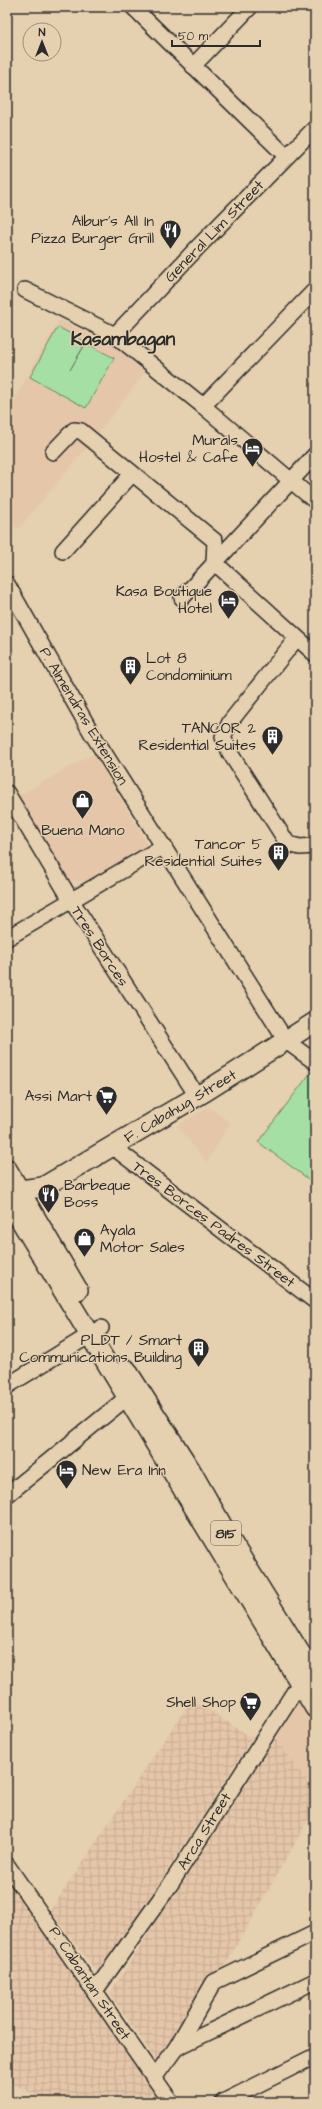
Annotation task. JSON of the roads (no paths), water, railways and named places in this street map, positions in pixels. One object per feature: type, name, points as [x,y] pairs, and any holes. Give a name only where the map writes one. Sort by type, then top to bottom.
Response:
[{"type":"main road","name":"F. Cabahug Street","points":[[10,1196],[43,1187],[113,1147],[315,1022]]},
{"type":"main road","name":"815","points":[[7,1169],[10,1196],[18,1215],[95,1331],[133,1393],[190,1469],[308,1676],[315,1708]]},
{"type":"main road","name":"F. Cabahug Street","points":[[18,1215],[43,1187]]},
{"type":"street","points":[[133,7],[286,156]]},
{"type":"street","points":[[193,66],[250,7]]},
{"type":"street","name":"General Lim Street","points":[[115,335],[286,156],[315,128]]},
{"type":"street","points":[[25,290],[115,335],[203,406],[315,501]]},
{"type":"street","points":[[203,406],[315,290]]},
{"type":"street","points":[[53,452],[74,430],[81,431],[215,541],[214,562],[315,654]]},
{"type":"street","points":[[182,598],[315,455]]},
{"type":"street","points":[[63,551],[132,474]]},
{"type":"street","name":"P. Almendras Extension","points":[[7,584],[80,714],[286,1041]]},
{"type":"street","points":[[296,638],[230,722],[223,737],[230,753],[288,844],[300,847],[315,846]]},
{"type":"street","name":"Tres Borces","points":[[7,793],[71,900],[197,1096]]},
{"type":"street","points":[[7,938],[164,846]]},
{"type":"street","points":[[286,1041],[315,1062]]},
{"type":"street","name":"Tres Borces Padres Street","points":[[113,1147],[315,1301]]},
{"type":"street","points":[[7,1386],[95,1331]]},
{"type":"street","points":[[7,1495],[133,1393]]},
{"type":"street","name":"Arca Street","points":[[96,1991],[170,1885],[308,1676]]},
{"type":"street","name":"P. Cabantan Street","points":[[7,1865],[96,1991],[171,2102]]},
{"type":"street","points":[[154,2078],[176,2048],[214,1982],[315,1933]]},
{"type":"street","points":[[176,2048],[315,1981]]},
{"type":"street","points":[[223,2102],[315,2056]]},
{"type":"place","name":"Albur's All In Pizza Burger Grill","points":[[170,250]]},
{"type":"place","name":"Murals Hostel & Cafe","points":[[253,468]]},
{"type":"place","name":"Kasa Boutique Hotel","points":[[228,620]]},
{"type":"place","name":"Lot 8 Condominium","points":[[130,686]]},
{"type":"place","name":"TANCOR 2 Residential Suites","points":[[272,756]]},
{"type":"place","name":"Buena Mano","points":[[83,820]]},
{"type":"place","name":"Tancor 5 Residential Suites","points":[[278,872]]},
{"type":"place","name":"Assi Mart","points":[[107,1116]]},
{"type":"place","name":"Barbeque Boss","points":[[48,1214]]},
{"type":"place","name":"Ayala Motor Sales","points":[[84,1258]]},
{"type":"place","name":"PLDT / Smart Communications Building","points":[[198,1368]]},
{"type":"place","name":"New Era Inn","points":[[66,1490]]},
{"type":"place","name":"Shell Shop","points":[[251,1722]]},
{"type":"district","name":"Kasambagan","points":[[123,338]]}]
